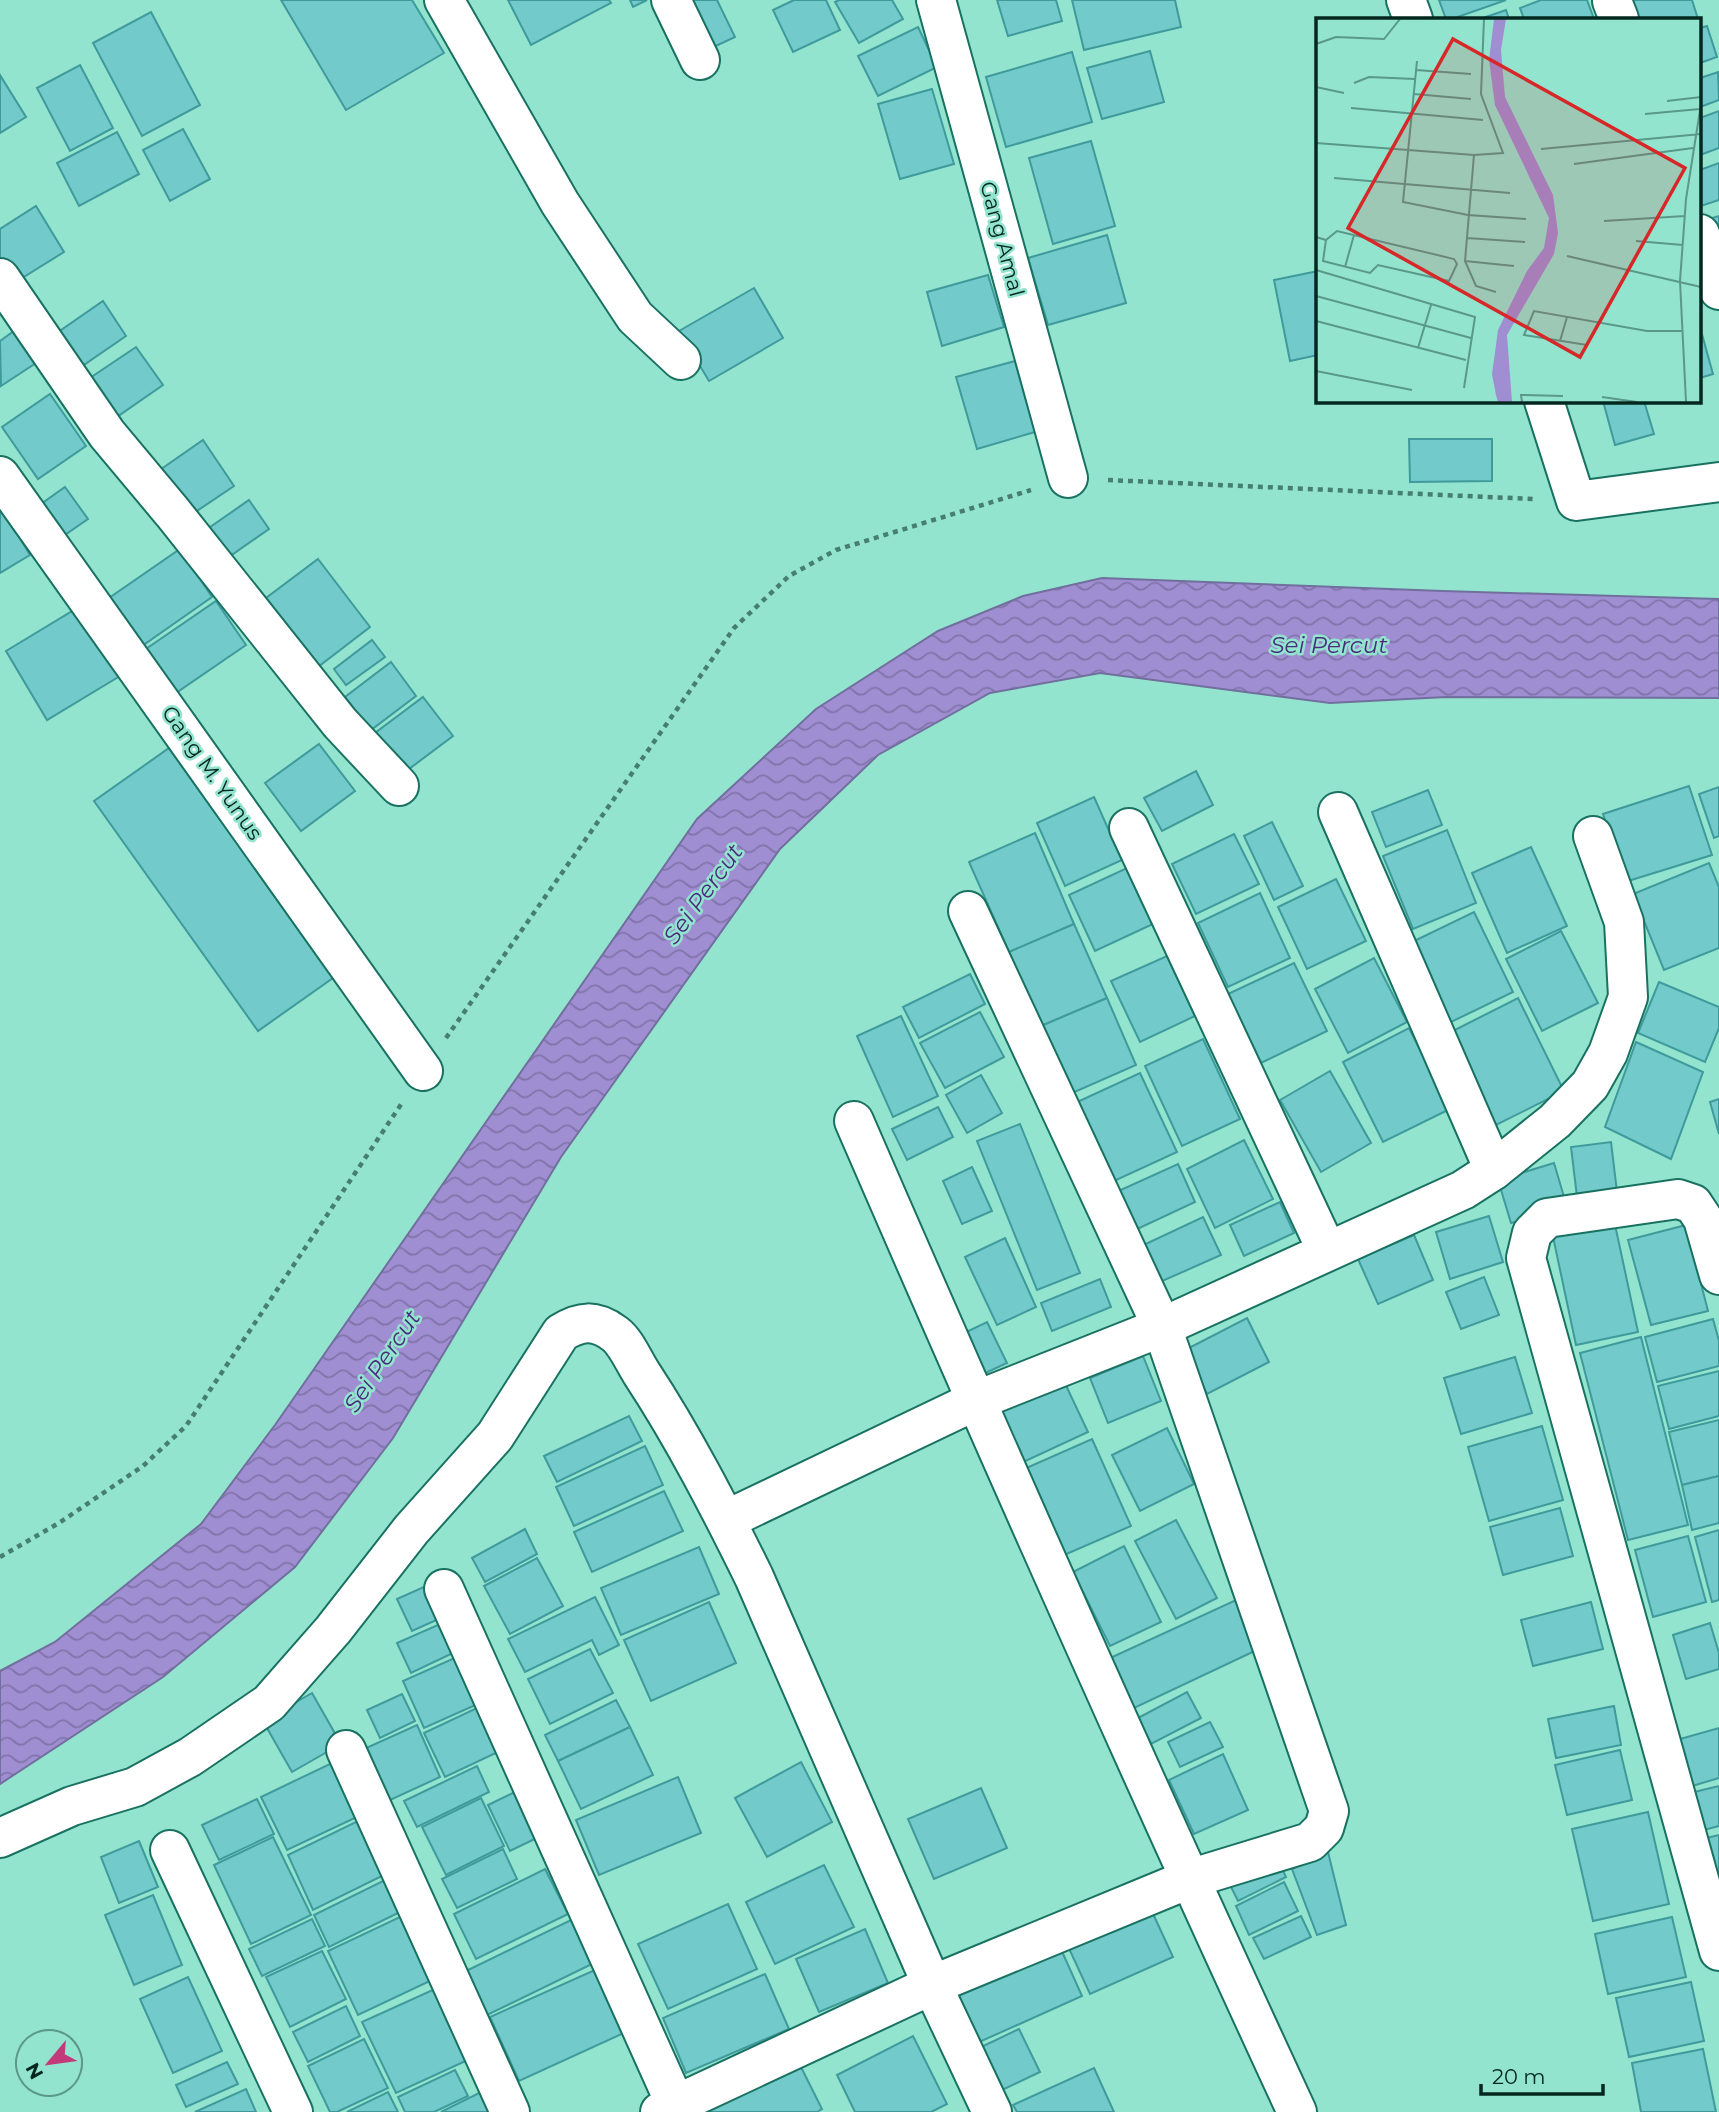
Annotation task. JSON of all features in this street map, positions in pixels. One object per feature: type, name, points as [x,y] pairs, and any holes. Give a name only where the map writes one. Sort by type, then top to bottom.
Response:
[{"type":"street","points":[[444,0],[560,203],[635,317],[681,360]]},
{"type":"street","points":[[671,0],[700,60]]},
{"type":"street","name":"Gang Amal","points":[[936,0],[1068,478]]},
{"type":"street","points":[[1406,0],[1413,18]]},
{"type":"street","points":[[1612,1],[1619,18]]},
{"type":"street","points":[[1702,240],[1719,290]]},
{"type":"street","points":[[0,278],[107,434],[340,723],[399,786]]},
{"type":"street","points":[[1544,402],[1576,501],[1719,482]]},
{"type":"street","name":"Gang M. Yunus","points":[[0,476],[423,1071]]},
{"type":"street","points":[[1338,811],[1494,1170]]},
{"type":"street","points":[[1129,828],[1326,1251]]},
{"type":"street","points":[[726,1520],[975,1401],[1162,1327],[1463,1190],[1494,1170],[1555,1121],[1590,1085],[1608,1053],[1628,997],[1624,922],[1594,836]]},
{"type":"street","points":[[444,1589],[672,2110],[932,1985],[1189,1880],[1310,1842],[1324,1828],[1329,1811],[1162,1327],[968,911]]},
{"type":"street","points":[[854,1121],[975,1401],[1189,1880],[1297,2112]]},
{"type":"street","points":[[1719,1275],[1703,1219],[1693,1204],[1678,1199],[1547,1218],[1532,1233],[1526,1258],[1719,1951]]},
{"type":"street","points":[[0,1838],[72,1806],[135,1787],[190,1756],[269,1703],[333,1630],[411,1530],[495,1436],[561,1333],[578,1323],[597,1324],[617,1335],[658,1398],[726,1520],[754,1577],[932,1985],[992,2112]]},
{"type":"street","points":[[346,1751],[510,2112]]},
{"type":"street","points":[[170,1850],[293,2112]]},
{"type":"path","points":[[0,1557],[59,1524],[143,1466],[187,1426],[423,1071],[734,628],[789,576],[836,550],[1068,478],[1576,501]]},
{"type":"water","name":"Sei Percut","points":[[1102,578],[1719,599],[1719,698],[1446,697],[1330,703],[1100,673],[990,693],[878,755],[780,849],[561,1157],[393,1438],[295,1567],[163,1677],[0,1784],[0,1671],[55,1642],[201,1524],[275,1425],[697,819],[816,709],[938,631],[1023,596]]},
{"type":"building","points":[[281,0],[412,0],[444,53],[346,110]]},
{"type":"building","points":[[508,0],[609,0],[611,3],[531,45]]},
{"type":"building","points":[[630,0],[647,0],[633,7]]},
{"type":"building","points":[[675,0],[717,0],[735,37],[701,53]]},
{"type":"building","points":[[794,0],[826,0],[840,30],[793,52],[773,10]]},
{"type":"building","points":[[892,0],[903,19],[859,43],[835,2]]},
{"type":"building","points":[[997,0],[1056,0],[1062,21],[1008,36]]},
{"type":"building","points":[[1072,0],[1175,0],[1181,27],[1084,50]]},
{"type":"building","points":[[1439,0],[1506,0],[1455,18],[1446,18]]},
{"type":"building","points":[[1541,0],[1587,0],[1594,18],[1524,18],[1520,8]]},
{"type":"building","points":[[1627,0],[1692,0],[1698,18],[1634,18]]},
{"type":"building","points":[[1506,10],[1509,18],[1483,18]]},
{"type":"building","points":[[151,12],[200,105],[142,136],[93,43]]},
{"type":"building","points":[[1707,26],[1717,57],[1702,62],[1702,27]]},
{"type":"building","points":[[918,27],[937,67],[878,96],[858,56]]},
{"type":"building","points":[[1150,51],[1164,102],[1102,119],[1087,68]]},
{"type":"building","points":[[1072,52],[1092,122],[1006,147],[986,77]]},
{"type":"building","points":[[80,65],[113,128],[70,151],[37,88]]},
{"type":"building","points":[[1718,72],[1719,100],[1702,106],[1702,77]]},
{"type":"building","points":[[0,75],[26,117],[0,133]]},
{"type":"building","points":[[932,89],[954,164],[900,179],[878,104]]},
{"type":"building","points":[[1719,111],[1719,148],[1702,154],[1702,117]]},
{"type":"building","points":[[183,129],[210,179],[170,201],[143,150]]},
{"type":"building","points":[[117,132],[139,174],[79,206],[57,163]]},
{"type":"building","points":[[1091,141],[1115,226],[1053,244],[1029,158]]},
{"type":"building","points":[[1719,163],[1719,200],[1702,206],[1702,169]]},
{"type":"building","points":[[36,206],[64,252],[11,285],[0,268],[0,229]]},
{"type":"building","points":[[1719,216],[1719,249],[1709,219]]},
{"type":"building","points":[[1107,235],[1126,303],[1048,325],[1028,258]]},
{"type":"building","points":[[1316,271],[1316,355],[1290,361],[1274,280]]},
{"type":"building","points":[[988,275],[1004,327],[942,346],[927,292]]},
{"type":"building","points":[[754,288],[783,338],[709,381],[679,331]]},
{"type":"building","points":[[103,301],[126,336],[75,371],[51,337]]},
{"type":"building","points":[[14,331],[36,363],[1,386],[0,341]]},
{"type":"building","points":[[1702,334],[1713,374],[1702,377]]},
{"type":"building","points":[[136,347],[163,385],[111,421],[84,382]]},
{"type":"building","points":[[1015,361],[1035,432],[977,449],[956,377]]},
{"type":"building","points":[[50,394],[86,446],[38,479],[2,427]]},
{"type":"building","points":[[1603,402],[1644,402],[1654,434],[1615,445]]},
{"type":"building","points":[[1409,439],[1492,439],[1492,481],[1410,482]]},
{"type":"building","points":[[203,440],[234,486],[188,517],[157,472]]},
{"type":"building","points":[[65,487],[88,519],[56,541],[34,509]]},
{"type":"building","points":[[249,500],[269,529],[223,561],[203,532]]},
{"type":"building","points":[[0,505],[30,555],[0,573]]},
{"type":"building","points":[[180,549],[212,597],[142,646],[109,598]]},
{"type":"building","points":[[318,559],[370,627],[314,670],[262,601]]},
{"type":"building","points":[[216,601],[246,645],[170,697],[140,653]]},
{"type":"building","points":[[79,607],[120,676],[47,720],[6,651]]},
{"type":"building","points":[[372,640],[385,657],[346,685],[334,669]]},
{"type":"building","points":[[391,662],[416,696],[371,730],[345,697]]},
{"type":"building","points":[[423,697],[453,736],[405,772],[375,733]]},
{"type":"building","points":[[319,744],[355,791],[301,831],[265,783]]},
{"type":"building","points":[[169,748],[333,978],[258,1031],[94,801]]},
{"type":"building","points":[[1196,771],[1213,805],[1162,831],[1144,798]]},
{"type":"building","points":[[1689,786],[1712,855],[1625,882],[1603,814]]},
{"type":"building","points":[[1719,787],[1719,836],[1714,838],[1699,794]]},
{"type":"building","points":[[1428,790],[1442,825],[1386,847],[1372,812]]},
{"type":"building","points":[[1094,797],[1122,860],[1065,886],[1037,823]]},
{"type":"building","points":[[1272,822],[1303,886],[1274,900],[1244,836]]},
{"type":"building","points":[[1447,830],[1476,903],[1413,929],[1383,856]]},
{"type":"building","points":[[1035,833],[1074,924],[1009,952],[969,862]]},
{"type":"building","points":[[1234,834],[1259,884],[1196,914],[1172,864]]},
{"type":"building","points":[[1531,847],[1567,926],[1507,953],[1472,873]]},
{"type":"building","points":[[1709,863],[1719,887],[1719,948],[1664,970],[1633,894]]},
{"type":"building","points":[[1127,868],[1153,924],[1095,951],[1069,895]]},
{"type":"building","points":[[1336,879],[1366,941],[1307,969],[1278,907]]},
{"type":"building","points":[[1260,893],[1290,958],[1228,987],[1198,923]]},
{"type":"building","points":[[1474,912],[1513,992],[1449,1023],[1410,943]]},
{"type":"building","points":[[1074,924],[1107,998],[1041,1026],[1009,952]]},
{"type":"building","points":[[1561,931],[1598,1003],[1542,1031],[1506,959]]},
{"type":"building","points":[[1167,956],[1195,1016],[1140,1042],[1111,981]]},
{"type":"building","points":[[1374,958],[1407,1022],[1348,1053],[1315,989]]},
{"type":"building","points":[[1294,963],[1327,1031],[1261,1063],[1228,994]]},
{"type":"building","points":[[970,974],[985,1004],[919,1038],[903,1007]]},
{"type":"building","points":[[1659,982],[1719,1007],[1719,1028],[1705,1062],[1638,1033]]},
{"type":"building","points":[[1107,998],[1136,1065],[1070,1094],[1041,1026]]},
{"type":"building","points":[[1518,998],[1564,1091],[1490,1128],[1443,1036]]},
{"type":"building","points":[[980,1012],[1004,1057],[945,1088],[920,1043]]},
{"type":"building","points":[[901,1016],[938,1096],[893,1117],[857,1036]]},
{"type":"building","points":[[1409,1028],[1450,1109],[1383,1142],[1343,1062]]},
{"type":"building","points":[[1203,1039],[1240,1119],[1182,1146],[1145,1066]]},
{"type":"building","points":[[1636,1042],[1703,1072],[1671,1159],[1605,1127]]},
{"type":"building","points":[[1330,1071],[1371,1143],[1321,1172],[1280,1100]]},
{"type":"building","points":[[1140,1073],[1177,1152],[1112,1182],[1075,1103]]},
{"type":"building","points":[[981,1075],[1002,1113],[967,1133],[946,1095]]},
{"type":"building","points":[[1719,1099],[1719,1134],[1710,1102]]},
{"type":"building","points":[[938,1107],[953,1137],[907,1160],[892,1129]]},
{"type":"building","points":[[1020,1124],[1080,1273],[1037,1290],[977,1141]]},
{"type":"building","points":[[1244,1140],[1273,1199],[1215,1228],[1187,1169]]},
{"type":"building","points":[[1611,1142],[1617,1192],[1577,1197],[1571,1147]]},
{"type":"building","points":[[1554,1163],[1567,1207],[1511,1223],[1498,1180]]},
{"type":"building","points":[[1178,1164],[1195,1202],[1131,1232],[1114,1193]]},
{"type":"building","points":[[972,1167],[992,1211],[962,1224],[943,1181]]},
{"type":"building","points":[[1280,1202],[1294,1233],[1244,1256],[1230,1225]]},
{"type":"building","points":[[1489,1216],[1503,1262],[1450,1279],[1436,1232]]},
{"type":"building","points":[[1203,1217],[1221,1255],[1151,1286],[1135,1249]]},
{"type":"building","points":[[1614,1220],[1638,1332],[1576,1345],[1552,1232]]},
{"type":"building","points":[[1686,1225],[1708,1311],[1651,1325],[1628,1240]]},
{"type":"building","points":[[1414,1235],[1433,1280],[1378,1304],[1358,1259]]},
{"type":"building","points":[[1005,1238],[1036,1307],[997,1325],[965,1257]]},
{"type":"building","points":[[1484,1277],[1499,1315],[1461,1329],[1446,1292]]},
{"type":"building","points":[[1100,1279],[1111,1307],[1052,1331],[1041,1303]]},
{"type":"building","points":[[1247,1318],[1269,1362],[1207,1394],[1185,1350]]},
{"type":"building","points":[[1713,1319],[1719,1341],[1719,1366],[1657,1382],[1645,1337]]},
{"type":"building","points":[[987,1322],[1007,1363],[979,1376],[960,1335]]},
{"type":"building","points":[[1641,1337],[1688,1525],[1628,1540],[1580,1353]]},
{"type":"building","points":[[1143,1356],[1161,1401],[1108,1423],[1090,1378]]},
{"type":"building","points":[[1515,1357],[1532,1413],[1461,1434],[1444,1378]]},
{"type":"building","points":[[1719,1371],[1719,1416],[1669,1429],[1658,1386]]},
{"type":"building","points":[[1062,1377],[1088,1432],[1019,1464],[993,1409]]},
{"type":"building","points":[[629,1416],[642,1441],[557,1482],[544,1456]]},
{"type":"building","points":[[1719,1420],[1719,1476],[1682,1485],[1669,1432]]},
{"type":"building","points":[[1542,1426],[1563,1500],[1489,1521],[1468,1447]]},
{"type":"building","points":[[1167,1428],[1194,1484],[1140,1511],[1112,1455]]},
{"type":"building","points":[[1092,1439],[1131,1526],[1062,1556],[1024,1469]]},
{"type":"building","points":[[645,1446],[663,1485],[574,1526],[556,1487]]},
{"type":"building","points":[[1719,1476],[1719,1523],[1692,1530],[1682,1485]]},
{"type":"building","points":[[664,1491],[683,1531],[592,1572],[574,1532]]},
{"type":"building","points":[[1560,1508],[1573,1556],[1503,1575],[1490,1527]]},
{"type":"building","points":[[1176,1520],[1217,1598],[1176,1619],[1135,1541]]},
{"type":"building","points":[[525,1529],[537,1554],[485,1582],[472,1558]]},
{"type":"building","points":[[1719,1530],[1719,1600],[1712,1602],[1695,1537]]},
{"type":"building","points":[[1688,1536],[1706,1602],[1653,1617],[1635,1550]]},
{"type":"building","points":[[1124,1546],[1161,1622],[1110,1646],[1073,1572]]},
{"type":"building","points":[[699,1547],[719,1594],[621,1635],[601,1588]]},
{"type":"building","points":[[537,1558],[563,1606],[510,1634],[484,1586]]},
{"type":"building","points":[[426,1586],[441,1618],[412,1631],[397,1599]]},
{"type":"building","points":[[595,1597],[619,1645],[599,1655],[592,1640],[525,1672],[508,1639]]},
{"type":"building","points":[[1236,1600],[1259,1649],[1132,1709],[1108,1659]]},
{"type":"building","points":[[709,1602],[736,1663],[651,1701],[624,1640]]},
{"type":"building","points":[[1591,1602],[1603,1649],[1533,1666],[1521,1620]]},
{"type":"building","points":[[1710,1623],[1719,1653],[1719,1669],[1686,1679],[1673,1635]]},
{"type":"building","points":[[440,1624],[453,1653],[411,1673],[397,1643]]},
{"type":"building","points":[[590,1649],[613,1693],[550,1724],[528,1679]]},
{"type":"building","points":[[459,1656],[480,1703],[424,1728],[403,1681]]},
{"type":"building","points":[[1187,1692],[1201,1718],[1151,1744],[1138,1718]]},
{"type":"building","points":[[312,1693],[341,1744],[292,1772],[263,1721]]},
{"type":"building","points":[[402,1694],[415,1721],[380,1738],[367,1710]]},
{"type":"building","points":[[616,1700],[630,1727],[558,1761],[545,1735]]},
{"type":"building","points":[[1614,1706],[1621,1745],[1556,1758],[1548,1719]]},
{"type":"building","points":[[479,1707],[500,1751],[445,1777],[424,1733]]},
{"type":"building","points":[[1210,1722],[1223,1747],[1180,1767],[1168,1742]]},
{"type":"building","points":[[417,1725],[440,1777],[388,1801],[364,1749]]},
{"type":"building","points":[[630,1727],[653,1775],[581,1809],[558,1761]]},
{"type":"building","points":[[1719,1728],[1719,1778],[1679,1790],[1666,1743]]},
{"type":"building","points":[[1620,1750],[1632,1800],[1567,1815],[1555,1765]]},
{"type":"building","points":[[1223,1754],[1248,1810],[1194,1834],[1169,1780]]},
{"type":"building","points":[[334,1762],[359,1816],[287,1850],[261,1797]]},
{"type":"building","points":[[801,1762],[832,1822],[767,1857],[735,1798]]},
{"type":"building","points":[[477,1766],[489,1792],[417,1827],[404,1801]]},
{"type":"building","points":[[678,1777],[701,1833],[599,1875],[576,1820]]},
{"type":"building","points":[[1719,1786],[1719,1826],[1700,1831],[1690,1793]]},
{"type":"building","points":[[981,1788],[1007,1848],[934,1879],[908,1819]]},
{"type":"building","points":[[519,1790],[541,1836],[510,1851],[488,1805]]},
{"type":"building","points":[[481,1798],[504,1846],[446,1875],[422,1827]]},
{"type":"building","points":[[257,1799],[274,1834],[219,1860],[202,1825]]},
{"type":"building","points":[[1648,1812],[1669,1904],[1593,1921],[1572,1829]]},
{"type":"building","points":[[360,1820],[386,1874],[313,1910],[288,1855]]},
{"type":"building","points":[[1719,1835],[1719,1923],[1698,1840]]},
{"type":"building","points":[[273,1837],[311,1915],[251,1944],[214,1865]]},
{"type":"building","points":[[139,1841],[158,1887],[119,1903],[101,1857]]},
{"type":"building","points":[[503,1849],[517,1879],[457,1908],[442,1879]]},
{"type":"building","points":[[1328,1852],[1346,1925],[1317,1935],[1292,1869]]},
{"type":"building","points":[[1276,1856],[1286,1877],[1238,1901],[1227,1879]]},
{"type":"building","points":[[824,1865],[854,1927],[775,1964],[746,1902]]},
{"type":"building","points":[[545,1869],[568,1914],[476,1959],[454,1914]]},
{"type":"building","points":[[389,1878],[404,1910],[329,1947],[314,1915]]},
{"type":"building","points":[[1284,1882],[1298,1911],[1249,1935],[1236,1906]]},
{"type":"building","points":[[153,1895],[182,1965],[134,1985],[105,1915]]},
{"type":"building","points":[[728,1904],[757,1969],[668,2009],[638,1944]]},
{"type":"building","points":[[1149,1905],[1173,1957],[1090,1994],[1066,1942]]},
{"type":"building","points":[[402,1916],[432,1980],[358,2015],[328,1951]]},
{"type":"building","points":[[1301,1916],[1311,1937],[1264,1959],[1253,1938]]},
{"type":"building","points":[[1672,1917],[1686,1977],[1608,1994],[1595,1934]]},
{"type":"building","points":[[312,1919],[325,1946],[262,1976],[249,1949]]},
{"type":"building","points":[[573,1919],[594,1963],[487,2015],[466,1971]]},
{"type":"building","points":[[865,1929],[888,1983],[819,2012],[796,1959]]},
{"type":"building","points":[[1060,1947],[1082,1996],[977,2043],[954,1994]]},
{"type":"building","points":[[322,1951],[346,1999],[290,2027],[266,1977]]},
{"type":"building","points":[[597,1969],[626,2032],[519,2081],[490,2017]]},
{"type":"building","points":[[765,1974],[789,2029],[686,2073],[663,2018]]},
{"type":"building","points":[[188,1977],[222,2051],[173,2073],[140,1999]]},
{"type":"building","points":[[1691,1982],[1704,2041],[1629,2057],[1616,1998]]},
{"type":"building","points":[[437,1988],[470,2059],[396,2093],[362,2022]]},
{"type":"building","points":[[346,2006],[360,2036],[308,2062],[293,2032]]},
{"type":"building","points":[[1019,2029],[1040,2072],[998,2092],[977,2049]]},
{"type":"building","points":[[913,2036],[947,2104],[931,2112],[855,2112],[837,2075]]},
{"type":"building","points":[[364,2039],[388,2088],[337,2112],[330,2112],[308,2066]]},
{"type":"building","points":[[1703,2049],[1716,2112],[1641,2112],[1632,2063]]},
{"type":"building","points":[[796,2057],[822,2109],[817,2112],[706,2112],[703,2106]]},
{"type":"building","points":[[227,2062],[238,2084],[186,2107],[176,2085]]},
{"type":"building","points":[[1094,2068],[1114,2112],[1017,2112],[1013,2105]]},
{"type":"building","points":[[455,2070],[468,2096],[434,2112],[405,2112],[398,2097]]},
{"type":"building","points":[[246,2089],[256,2112],[195,2112]]},
{"type":"building","points":[[388,2092],[398,2112],[347,2112]]},
{"type":"building","points":[[481,2092],[491,2112],[441,2112]]}]
